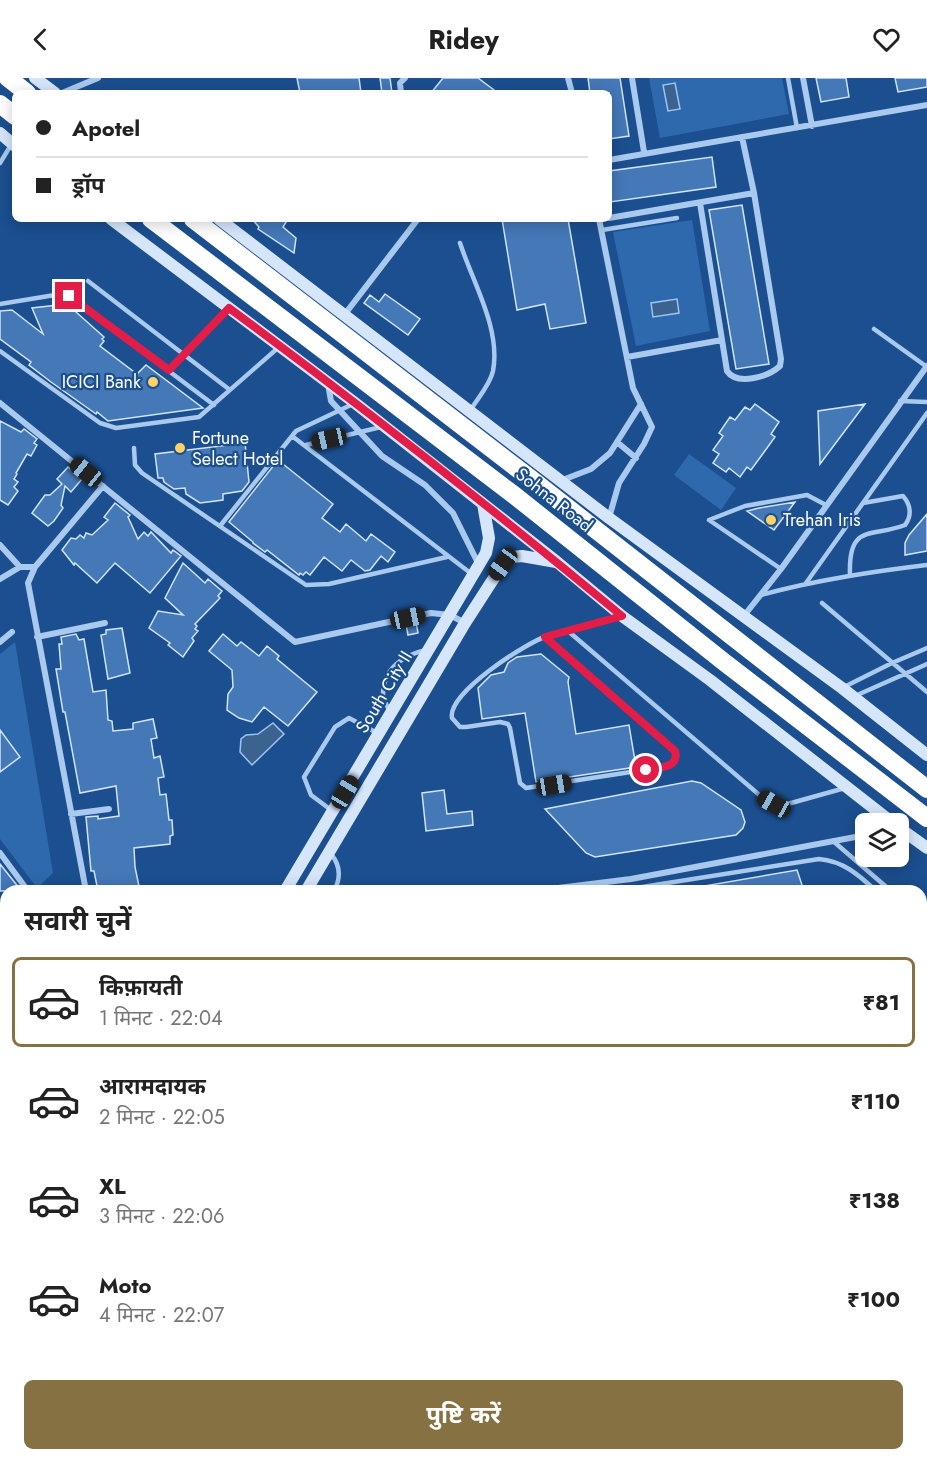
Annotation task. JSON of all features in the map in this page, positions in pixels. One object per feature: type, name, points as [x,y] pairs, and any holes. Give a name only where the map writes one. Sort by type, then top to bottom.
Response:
[{"type":"highway","points":[[8,78],[23,90]]},
{"type":"highway","name":"Sohna Road","points":[[156,222],[514,495],[724,662],[927,818]]},
{"type":"highway","name":"Sohna Road","points":[[197,222],[531,479],[927,789]]},
{"type":"main road","points":[[35,78],[51,90]]},
{"type":"main road","points":[[0,133],[12,144]]},
{"type":"main road","points":[[115,222],[356,403],[622,616],[710,680],[880,813]]},
{"type":"main road","points":[[223,222],[560,481],[743,618],[842,688],[927,755]]},
{"type":"main road","name":"South City II","points":[[289,885],[486,553],[489,538],[483,504]]},
{"type":"main road","name":"South City II","points":[[310,885],[465,623],[503,564],[513,557],[522,556],[557,562]]},
{"type":"main road","points":[[909,835],[927,848]]},
{"type":"street","points":[[69,90],[98,78]]},
{"type":"street","points":[[632,78],[644,152]]},
{"type":"street","points":[[803,78],[812,126]]},
{"type":"street","points":[[612,159],[927,105]]},
{"type":"street","points":[[700,203],[727,371],[737,380],[774,372],[780,366],[781,359],[754,193],[742,137]]},
{"type":"street","points":[[612,218],[754,193]]},
{"type":"street","points":[[345,314],[416,222]]},
{"type":"street","points":[[601,222],[633,388],[652,427],[636,458],[619,483],[609,518]]},
{"type":"street","points":[[627,357],[722,340]]},
{"type":"street","points":[[743,618],[927,366]]},
{"type":"street","points":[[328,382],[331,400],[382,456],[425,485],[453,513],[476,571]]},
{"type":"street","points":[[0,403],[296,642],[431,613],[450,615],[465,623]]},
{"type":"street","points":[[560,481],[591,469],[610,453],[641,404]]},
{"type":"street","points":[[617,442],[636,458]]},
{"type":"street","points":[[86,885],[28,583],[35,567],[103,486]]},
{"type":"street","points":[[0,545],[20,567]]},
{"type":"street","points":[[0,579],[20,567],[35,567]]},
{"type":"street","points":[[37,637],[105,623]]},
{"type":"street","points":[[0,642],[12,633]]},
{"type":"street","points":[[71,814],[109,809]]},
{"type":"street","points":[[589,885],[855,837]]},
{"type":"street","points":[[0,853],[24,885]]},
{"type":"lane","points":[[788,78],[797,128]]},
{"type":"lane","points":[[0,163],[12,146]]},
{"type":"lane","points":[[602,230],[677,218]]},
{"type":"lane","points":[[460,243],[487,314],[495,349],[492,373],[470,412]]},
{"type":"lane","points":[[88,281],[230,390]]},
{"type":"lane","points":[[0,304],[61,294],[69,296],[214,405]]},
{"type":"lane","points":[[169,370],[229,308]]},
{"type":"lane","points":[[874,329],[927,366]]},
{"type":"lane","points":[[0,351],[107,426],[116,428],[190,420],[204,415],[280,346]]},
{"type":"lane","points":[[900,401],[927,402]]},
{"type":"lane","points":[[220,526],[292,436],[301,429],[356,403]]},
{"type":"lane","points":[[806,583],[927,413]]},
{"type":"lane","points":[[306,445],[384,426]]},
{"type":"lane","points":[[292,436],[447,556],[476,571]]},
{"type":"lane","points":[[134,448],[134,462],[138,469],[306,585],[329,584],[447,556]]},
{"type":"lane","points":[[781,569],[709,520],[745,506],[807,495],[826,505]]},
{"type":"lane","points":[[850,575],[852,554],[858,538],[876,531],[901,527],[909,520],[909,507],[903,496],[863,503]]},
{"type":"lane","points":[[761,595],[806,583],[927,564]]},
{"type":"lane","points":[[822,603],[927,692]]},
{"type":"lane","points":[[545,637],[675,751],[674,762],[670,766],[526,788],[520,783],[508,724],[500,722],[465,728],[455,723],[452,718],[452,708],[466,690],[504,660],[545,637],[622,616]]},
{"type":"lane","points":[[567,631],[763,798],[774,804],[801,801],[847,787]]},
{"type":"lane","points":[[842,688],[927,648]]},
{"type":"lane","points":[[391,715],[383,696],[388,675],[399,660],[410,654],[430,649]]},
{"type":"lane","points":[[853,697],[927,664]]},
{"type":"lane","points":[[333,811],[311,795],[304,777],[335,728],[349,718],[380,734]]},
{"type":"lane","points":[[833,841],[884,885]]},
{"type":"lane","points":[[329,852],[338,865],[340,874],[337,885]]},
{"type":"lane","points":[[655,885],[819,859],[840,864],[869,885]]},
{"type":"shaded area","points":[[649,78],[782,78],[789,114],[660,138]]},
{"type":"shaded area","points":[[675,83],[680,109],[668,111],[663,85]]},
{"type":"shaded area","points":[[692,220],[710,331],[636,346],[613,232]]},
{"type":"shaded area","points":[[677,299],[679,313],[653,317],[651,303]]},
{"type":"shaded area","points":[[689,454],[736,488],[721,510],[674,475]]},
{"type":"shaded area","points":[[15,642],[53,873],[40,885],[35,885],[0,839],[0,654]]},
{"type":"shaded area","points":[[273,723],[284,734],[252,765],[240,752],[241,739],[246,735],[258,734]]},
{"type":"building","points":[[297,78],[359,78],[361,90],[299,90]]},
{"type":"building","points":[[380,78],[390,78],[392,90],[382,90]]},
{"type":"building","points":[[443,78],[478,78],[494,90],[433,90]]},
{"type":"building","points":[[588,78],[620,78],[629,136],[612,139],[612,90],[590,90]]},
{"type":"building","points":[[816,78],[846,78],[849,97],[821,102]]},
{"type":"building","points":[[895,78],[927,78],[927,87],[898,92]]},
{"type":"building","points":[[712,157],[716,187],[612,202],[612,171]]},
{"type":"building","points":[[742,205],[769,364],[736,369],[709,210]]},
{"type":"building","points":[[255,222],[286,222],[283,227],[296,238],[294,253],[258,229]]},
{"type":"building","points":[[502,222],[569,222],[586,323],[550,329],[545,304],[517,310]]},
{"type":"building","points":[[385,294],[420,319],[408,335],[364,303],[370,295],[379,302]]},
{"type":"building","points":[[67,304],[104,337],[100,346],[137,374],[146,365],[203,408],[108,421],[51,382],[29,365],[31,362],[0,339],[0,311],[12,310],[43,334],[32,308]]},
{"type":"building","points":[[755,404],[779,422],[771,434],[775,437],[751,470],[747,467],[740,477],[729,468],[726,472],[713,463],[719,454],[713,450],[723,436],[719,433],[730,417],[735,420],[745,407],[750,410]]},
{"type":"building","points":[[865,404],[820,464],[818,411]]},
{"type":"building","points":[[0,421],[21,432],[24,429],[37,439],[34,443],[37,445],[31,456],[27,454],[16,473],[14,479],[18,482],[14,487],[18,491],[8,505],[0,500]]},
{"type":"building","points":[[245,443],[249,482],[242,491],[223,494],[223,500],[200,503],[186,494],[185,488],[174,489],[164,482],[163,478],[158,478],[155,454]]},
{"type":"building","points":[[278,460],[333,504],[322,518],[340,532],[346,524],[366,541],[371,534],[395,552],[388,562],[381,556],[370,570],[365,571],[351,560],[342,571],[324,557],[310,575],[306,572],[299,575],[267,550],[265,552],[253,543],[229,522]]},
{"type":"building","points":[[68,467],[82,479],[71,492],[65,486],[61,505],[63,508],[48,526],[32,513],[45,495],[50,495],[62,484],[57,479]]},
{"type":"building","name":"Trehan Iris","points":[[795,502],[774,530],[747,511],[759,508]]},
{"type":"building","points":[[115,503],[130,515],[128,517],[138,539],[144,532],[148,536],[151,532],[171,553],[173,550],[181,556],[150,593],[115,563],[97,583],[75,563],[74,565],[62,550],[71,538],[76,539],[80,535],[84,538],[86,533],[92,535],[108,520],[104,517]]},
{"type":"building","points":[[927,514],[927,551],[905,555],[905,543],[909,535]]},
{"type":"building","points":[[183,563],[205,583],[208,579],[222,591],[218,596],[220,598],[195,624],[197,626],[195,629],[198,631],[183,657],[168,645],[170,643],[149,628],[158,611],[183,615],[165,598]]},
{"type":"building","points":[[416,622],[418,633],[408,635],[406,624]]},
{"type":"building","points":[[122,628],[130,673],[108,679],[101,635],[106,634],[106,630]]},
{"type":"building","points":[[76,634],[79,640],[84,639],[93,692],[106,690],[108,720],[112,721],[113,731],[133,729],[133,723],[153,719],[157,738],[151,739],[154,758],[160,756],[164,777],[158,778],[160,795],[166,794],[173,835],[170,836],[170,844],[134,848],[139,885],[97,885],[94,871],[91,871],[86,817],[98,816],[98,819],[119,816],[116,786],[80,793],[56,669],[61,669],[59,644],[62,644],[61,637]]},
{"type":"building","points":[[223,634],[237,646],[241,642],[259,656],[267,646],[279,656],[277,659],[317,692],[288,726],[264,707],[252,722],[239,718],[227,710],[228,694],[233,687],[232,670],[209,651]]},
{"type":"building","points":[[541,654],[569,677],[576,734],[629,725],[636,767],[536,782],[525,713],[482,719],[478,688],[491,675],[504,672],[508,663],[517,657]]},
{"type":"building","points":[[0,730],[20,757],[0,772]]},
{"type":"building","points":[[692,781],[701,783],[741,810],[745,822],[736,835],[595,857],[586,853],[545,809]]},
{"type":"building","points":[[444,790],[447,814],[472,811],[473,825],[426,831],[422,793]]},
{"type":"building","points":[[0,864],[17,885],[0,885]]},
{"type":"building","points":[[797,870],[802,885],[710,885]]},
{"type":"place","name":"ICICI Bank","points":[[153,382]]},
{"type":"place","name":"Fortune Select Hotel","points":[[180,448]]},
{"type":"place","name":"Trehan Iris","points":[[771,520]]},
{"type":"route","points":[[69,296],[169,370],[229,308],[356,403],[557,562],[622,616],[545,637],[675,751],[674,762],[670,766],[646,770]]}]
